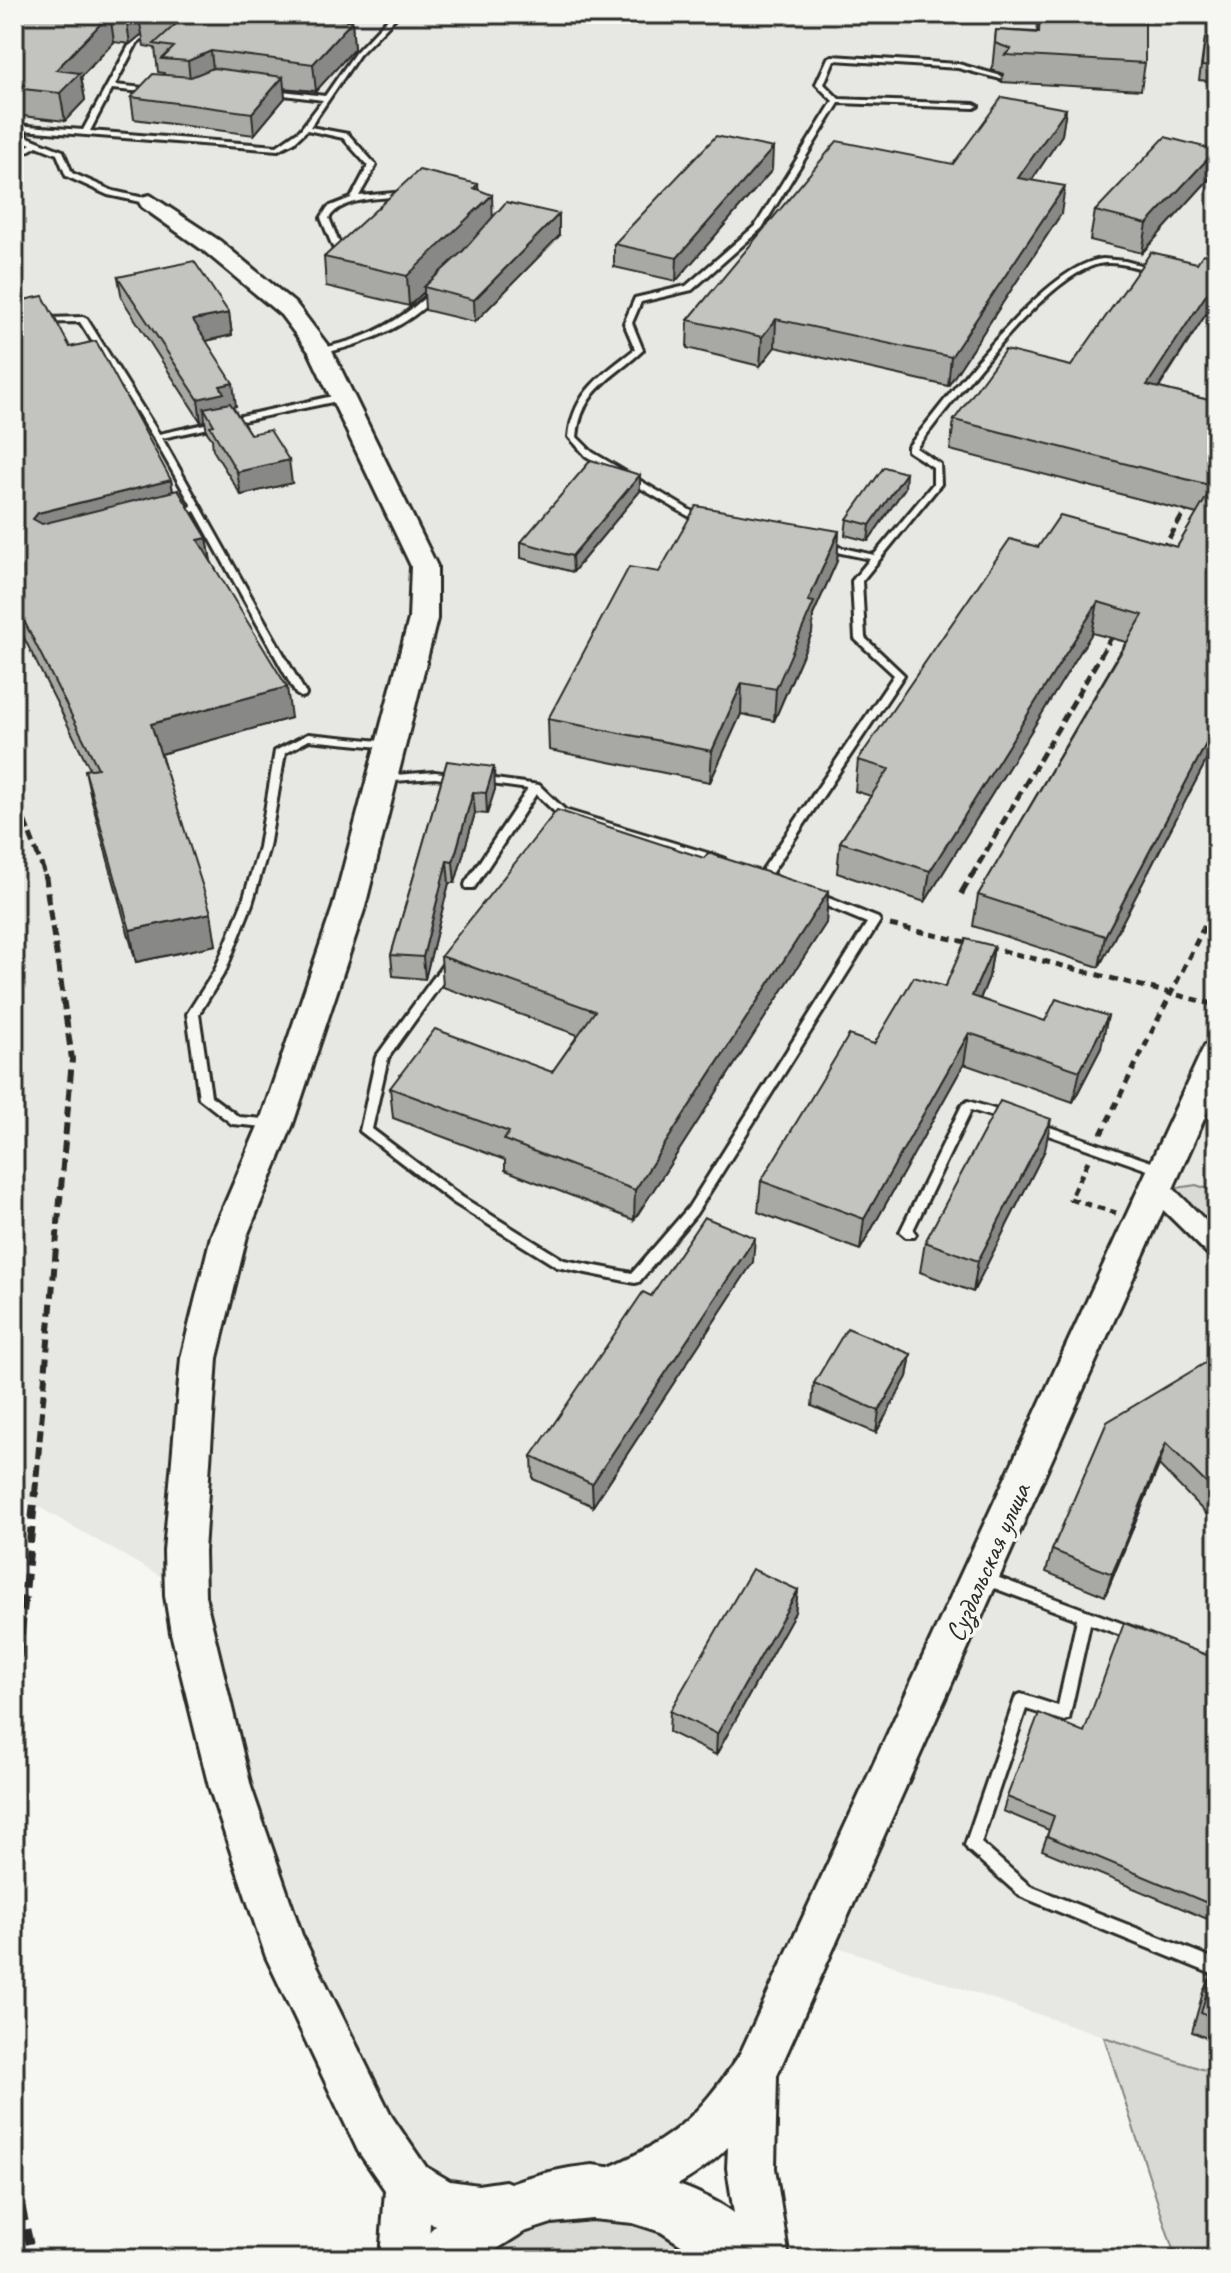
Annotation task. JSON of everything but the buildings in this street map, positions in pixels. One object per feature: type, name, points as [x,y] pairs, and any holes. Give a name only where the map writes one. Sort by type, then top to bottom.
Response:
[{"type":"main road","points":[[439,2259],[478,2225],[529,2201],[578,2191],[610,2191],[672,2207],[701,2221],[746,2259]]},
{"type":"street","points":[[150,202],[212,246],[289,310],[320,351],[424,566],[423,619],[349,907],[276,1124],[229,1236],[199,1358],[187,1492],[185,1596],[200,1681],[230,1787],[282,1942],[375,2134],[409,2184],[443,2204],[478,2209],[529,2201]]},
{"type":"street","name":"Суздальская улица","points":[[610,2191],[655,2176],[711,2136],[756,2070],[1217,1053]]},
{"type":"street","points":[[1155,1193],[1217,1247]]},
{"type":"street","name":"Суздальская улица","points":[[756,2070],[751,2168],[765,2259]]},
{"type":"street","points":[[404,2259],[410,2216],[409,2184]]},
{"type":"lane","points":[[150,202],[111,193],[69,174],[60,153],[34,145],[19,136],[16,127],[256,149],[278,148],[291,143],[306,128],[365,45],[396,14]]},
{"type":"lane","points":[[86,132],[134,42],[157,23],[168,21]]},
{"type":"lane","points":[[351,41],[365,45]]},
{"type":"lane","points":[[974,106],[837,101],[820,84],[832,58],[958,66],[1001,77]]},
{"type":"lane","points":[[110,87],[165,92]]},
{"type":"lane","points":[[262,90],[325,98]]},
{"type":"lane","points":[[713,521],[698,518],[589,454],[573,437],[572,415],[590,391],[639,350],[628,323],[638,300],[689,288],[759,226],[837,101]]},
{"type":"lane","points":[[306,128],[345,136],[372,166],[354,199]]},
{"type":"lane","points":[[16,154],[34,145]]},
{"type":"lane","points":[[341,257],[325,218],[331,209],[354,199],[412,193]]},
{"type":"lane","points":[[765,875],[899,675],[860,639],[857,581],[937,484],[937,466],[911,449],[980,361],[1063,277],[1093,262],[1112,261],[1170,273]]},
{"type":"lane","points":[[320,351],[354,345],[377,335],[417,312],[438,290]]},
{"type":"lane","points":[[14,311],[18,320],[83,319],[157,437],[301,694]]},
{"type":"lane","points":[[157,437],[342,397]]},
{"type":"lane","points":[[159,522],[197,507]]},
{"type":"lane","points":[[692,528],[698,518]]},
{"type":"lane","points":[[815,545],[876,558]]},
{"type":"lane","points":[[276,1124],[236,1121],[205,1098],[193,1014],[220,970],[247,904],[264,847],[280,751],[308,737],[390,745]]},
{"type":"lane","points":[[381,779],[435,775],[535,787],[561,812],[736,866]]},
{"type":"lane","points":[[470,885],[535,787]]},
{"type":"lane","points":[[552,825],[561,812]]},
{"type":"lane","points":[[750,871],[792,887]]},
{"type":"lane","points":[[458,954],[382,1057],[366,1131],[458,1200],[561,1264],[635,1278],[692,1211],[874,921],[806,892]]},
{"type":"lane","points":[[910,1234],[906,1232],[968,1105],[1095,1146],[1155,1193]]},
{"type":"lane","points":[[980,1577],[1144,1638]]},
{"type":"lane","points":[[1085,1616],[1064,1714],[1021,1701],[973,1845],[1025,1891],[1217,1968]]},
{"type":"path","points":[[1155,1193],[1070,1199],[1217,901]]},
{"type":"path","points":[[874,921],[1217,1005]]},
{"type":"shaded area","points":[[14,14],[1217,14],[1217,1018],[747,2050],[671,2151],[475,2206],[410,2167],[288,1939],[167,1580],[14,1493]]},
{"type":"shaded area","points":[[1217,1071],[1217,1192],[1196,1185],[1164,1190]]},
{"type":"shaded area","points":[[1196,1185],[1217,1192],[1217,1241],[1164,1190]]},
{"type":"shaded area","points":[[1162,1202],[1217,1255],[1217,2074],[832,1945]]},
{"type":"shaded area","points":[[1104,2037],[1217,2074],[1217,2259],[1176,2259]]},
{"type":"shaded area","points":[[617,2217],[651,2228],[699,2259],[465,2259],[543,2218]]},
{"type":"railway","points":[[1200,14],[1217,23]]},
{"type":"railway","points":[[1154,564],[1217,457]]},
{"type":"railway","points":[[971,877],[1122,619]]},
{"type":"railway","points":[[14,793],[46,877]]},
{"type":"railway","points":[[35,1494],[72,1059],[45,875]]},
{"type":"railway","points":[[961,894],[972,875]]},
{"type":"railway","points":[[14,1703],[35,1492]]},
{"type":"railway","points":[[14,2023],[19,2196],[33,2259]]}]
